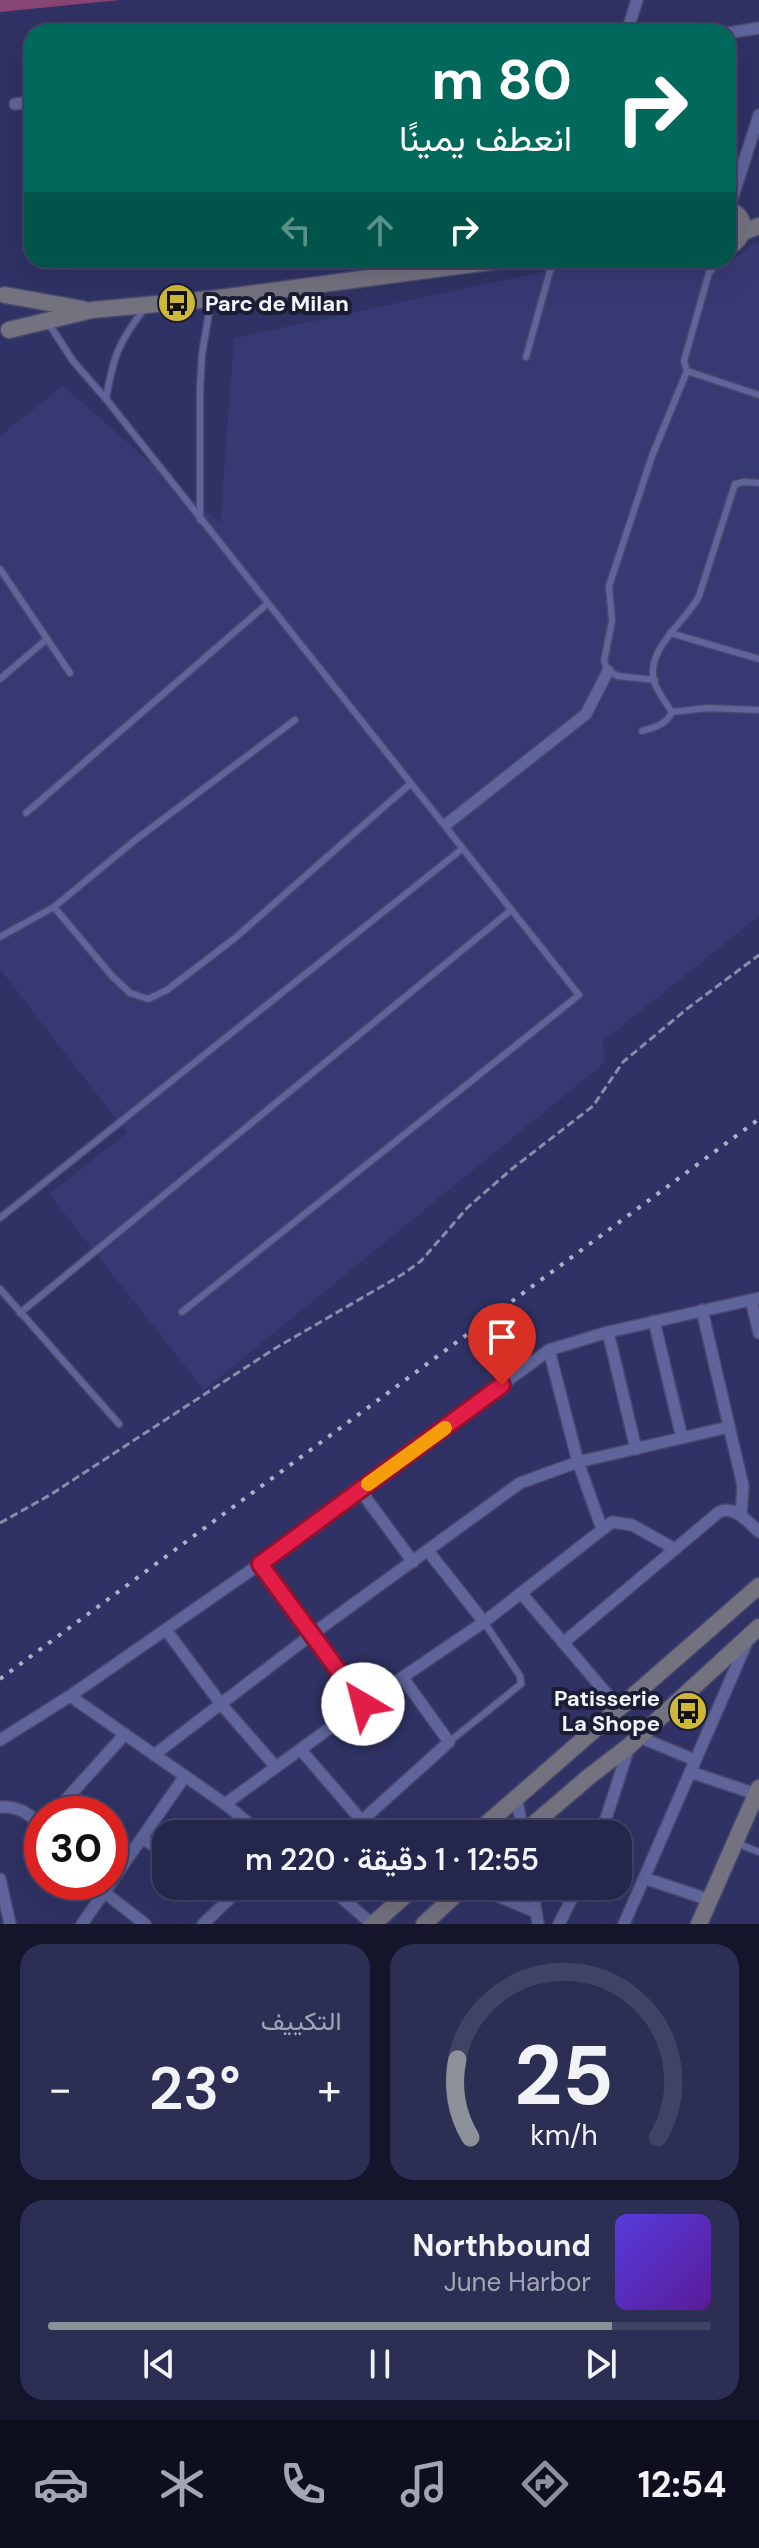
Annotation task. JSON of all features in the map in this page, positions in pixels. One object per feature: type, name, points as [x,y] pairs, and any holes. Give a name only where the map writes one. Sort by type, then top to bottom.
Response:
[{"type":"main road","points":[[736,242],[740,218],[759,218]]},
{"type":"main road","points":[[4,332],[92,310],[146,307],[444,268]]},
{"type":"main road","points":[[3,294],[92,310]]},
{"type":"main road","points":[[3,294],[15,307],[16,315],[4,332]]},
{"type":"main road","points":[[491,1820],[759,1586]]},
{"type":"main road","points":[[539,1820],[634,1742],[754,1631]]},
{"type":"main road","points":[[699,1924],[758,1792]]},
{"type":"main road","points":[[373,1924],[400,1900]]},
{"type":"main road","points":[[424,1924],[450,1900]]},
{"type":"street","points":[[630,24],[637,0]]},
{"type":"street","points":[[736,32],[759,28]]},
{"type":"street","points":[[15,104],[24,103]]},
{"type":"street","points":[[740,218],[759,115]]},
{"type":"street","points":[[448,823],[586,714],[608,671]]},
{"type":"street","points":[[0,1740],[70,1696],[260,1564],[549,1350],[608,1332],[755,1299],[759,1333]]},
{"type":"street","points":[[702,1310],[743,1486],[741,1516]]},
{"type":"street","points":[[654,1321],[682,1438]]},
{"type":"street","points":[[608,1332],[636,1449]]},
{"type":"street","points":[[549,1350],[578,1462],[602,1529]]},
{"type":"street","points":[[154,1755],[311,1635],[520,1483],[578,1462],[729,1427]]},
{"type":"street","points":[[360,1490],[413,1562]]},
{"type":"street","points":[[563,1643],[719,1512],[726,1509],[741,1516],[759,1532]]},
{"type":"street","points":[[225,1804],[363,1704],[484,1622],[612,1522],[632,1525],[675,1549]]},
{"type":"street","points":[[428,1551],[484,1622]]},
{"type":"street","points":[[260,1564],[363,1704]]},
{"type":"street","points":[[521,1593],[618,1707]]},
{"type":"street","points":[[166,1630],[221,1704],[276,1767]]},
{"type":"street","points":[[624,1924],[754,1631]]},
{"type":"street","points":[[363,1820],[449,1742],[403,1678]]},
{"type":"street","points":[[70,1696],[245,1820]]},
{"type":"street","points":[[69,1796],[125,1734]]},
{"type":"street","points":[[606,1820],[634,1742],[758,1792]]},
{"type":"street","points":[[301,1750],[361,1820]]},
{"type":"street","points":[[128,1857],[185,1776]]},
{"type":"street","points":[[516,1798],[521,1820]]},
{"type":"street","points":[[0,1807],[17,1807],[24,1811]]},
{"type":"street","points":[[142,1838],[152,1845]]},
{"type":"street","points":[[644,1878],[710,1900]]},
{"type":"street","points":[[0,1879],[3,1906],[10,1924]]},
{"type":"street","points":[[82,1924],[98,1900]]},
{"type":"street","points":[[114,1900],[145,1924]]},
{"type":"street","points":[[203,1924],[228,1900]]},
{"type":"street","points":[[345,1900],[373,1924]]},
{"type":"street","points":[[501,1900],[537,1918]]},
{"type":"street","points":[[559,1924],[571,1900]]},
{"type":"lane","points":[[526,357],[551,268]]},
{"type":"lane","points":[[655,680],[618,676],[608,671],[604,661],[612,621],[609,586],[652,456],[687,371],[684,361],[710,268]]},
{"type":"lane","points":[[709,273],[713,268]]},
{"type":"lane","points":[[200,520],[200,389],[211,299]]},
{"type":"lane","points":[[106,399],[118,349],[125,334],[146,307]]},
{"type":"lane","points":[[47,321],[73,361],[579,995],[182,1312]]},
{"type":"lane","points":[[687,371],[759,395]]},
{"type":"lane","points":[[672,712],[655,680],[655,662],[660,647],[694,607],[699,596],[730,492],[735,484],[759,483]]},
{"type":"lane","points":[[0,569],[70,673]]},
{"type":"lane","points":[[26,813],[267,604]]},
{"type":"lane","points":[[670,633],[759,659]]},
{"type":"lane","points":[[0,679],[47,639]]},
{"type":"lane","points":[[672,712],[707,708],[759,710]]},
{"type":"lane","points":[[642,731],[659,726],[672,712]]},
{"type":"lane","points":[[0,937],[54,907],[134,841],[295,720]]},
{"type":"lane","points":[[54,907],[112,976],[130,993],[148,999],[167,990],[235,938],[410,784]]},
{"type":"lane","points":[[0,1218],[462,849]]},
{"type":"lane","points":[[20,1313],[511,910]]},
{"type":"lane","points":[[0,1289],[119,1424]]},
{"type":"lane","points":[[449,1742],[521,1684],[522,1679],[484,1622]]},
{"type":"lane","points":[[736,1843],[759,1852]]},
{"type":"path","points":[[0,1523],[50,1495],[274,1349],[421,1261],[468,1207],[593,1106],[623,1062],[759,955]]},
{"type":"shaded area","points":[[0,0],[120,0],[0,12]]},
{"type":"shaded area","points":[[759,243],[759,916],[603,1041],[604,1063],[204,1390],[49,1194],[127,1133],[0,969],[0,436],[63,386],[220,523],[234,338],[560,268],[736,268],[736,257]]},
{"type":"railway","points":[[0,1679],[759,1119]]},
{"type":"slow traffic","points":[[368,1484],[445,1428]]},
{"type":"place","name":"Parc de Milan","points":[[177,303]]},
{"type":"place","name":"Patisserie La Shope","points":[[688,1711]]},
{"type":"route","points":[[363,1704],[260,1564],[502,1385]]}]
